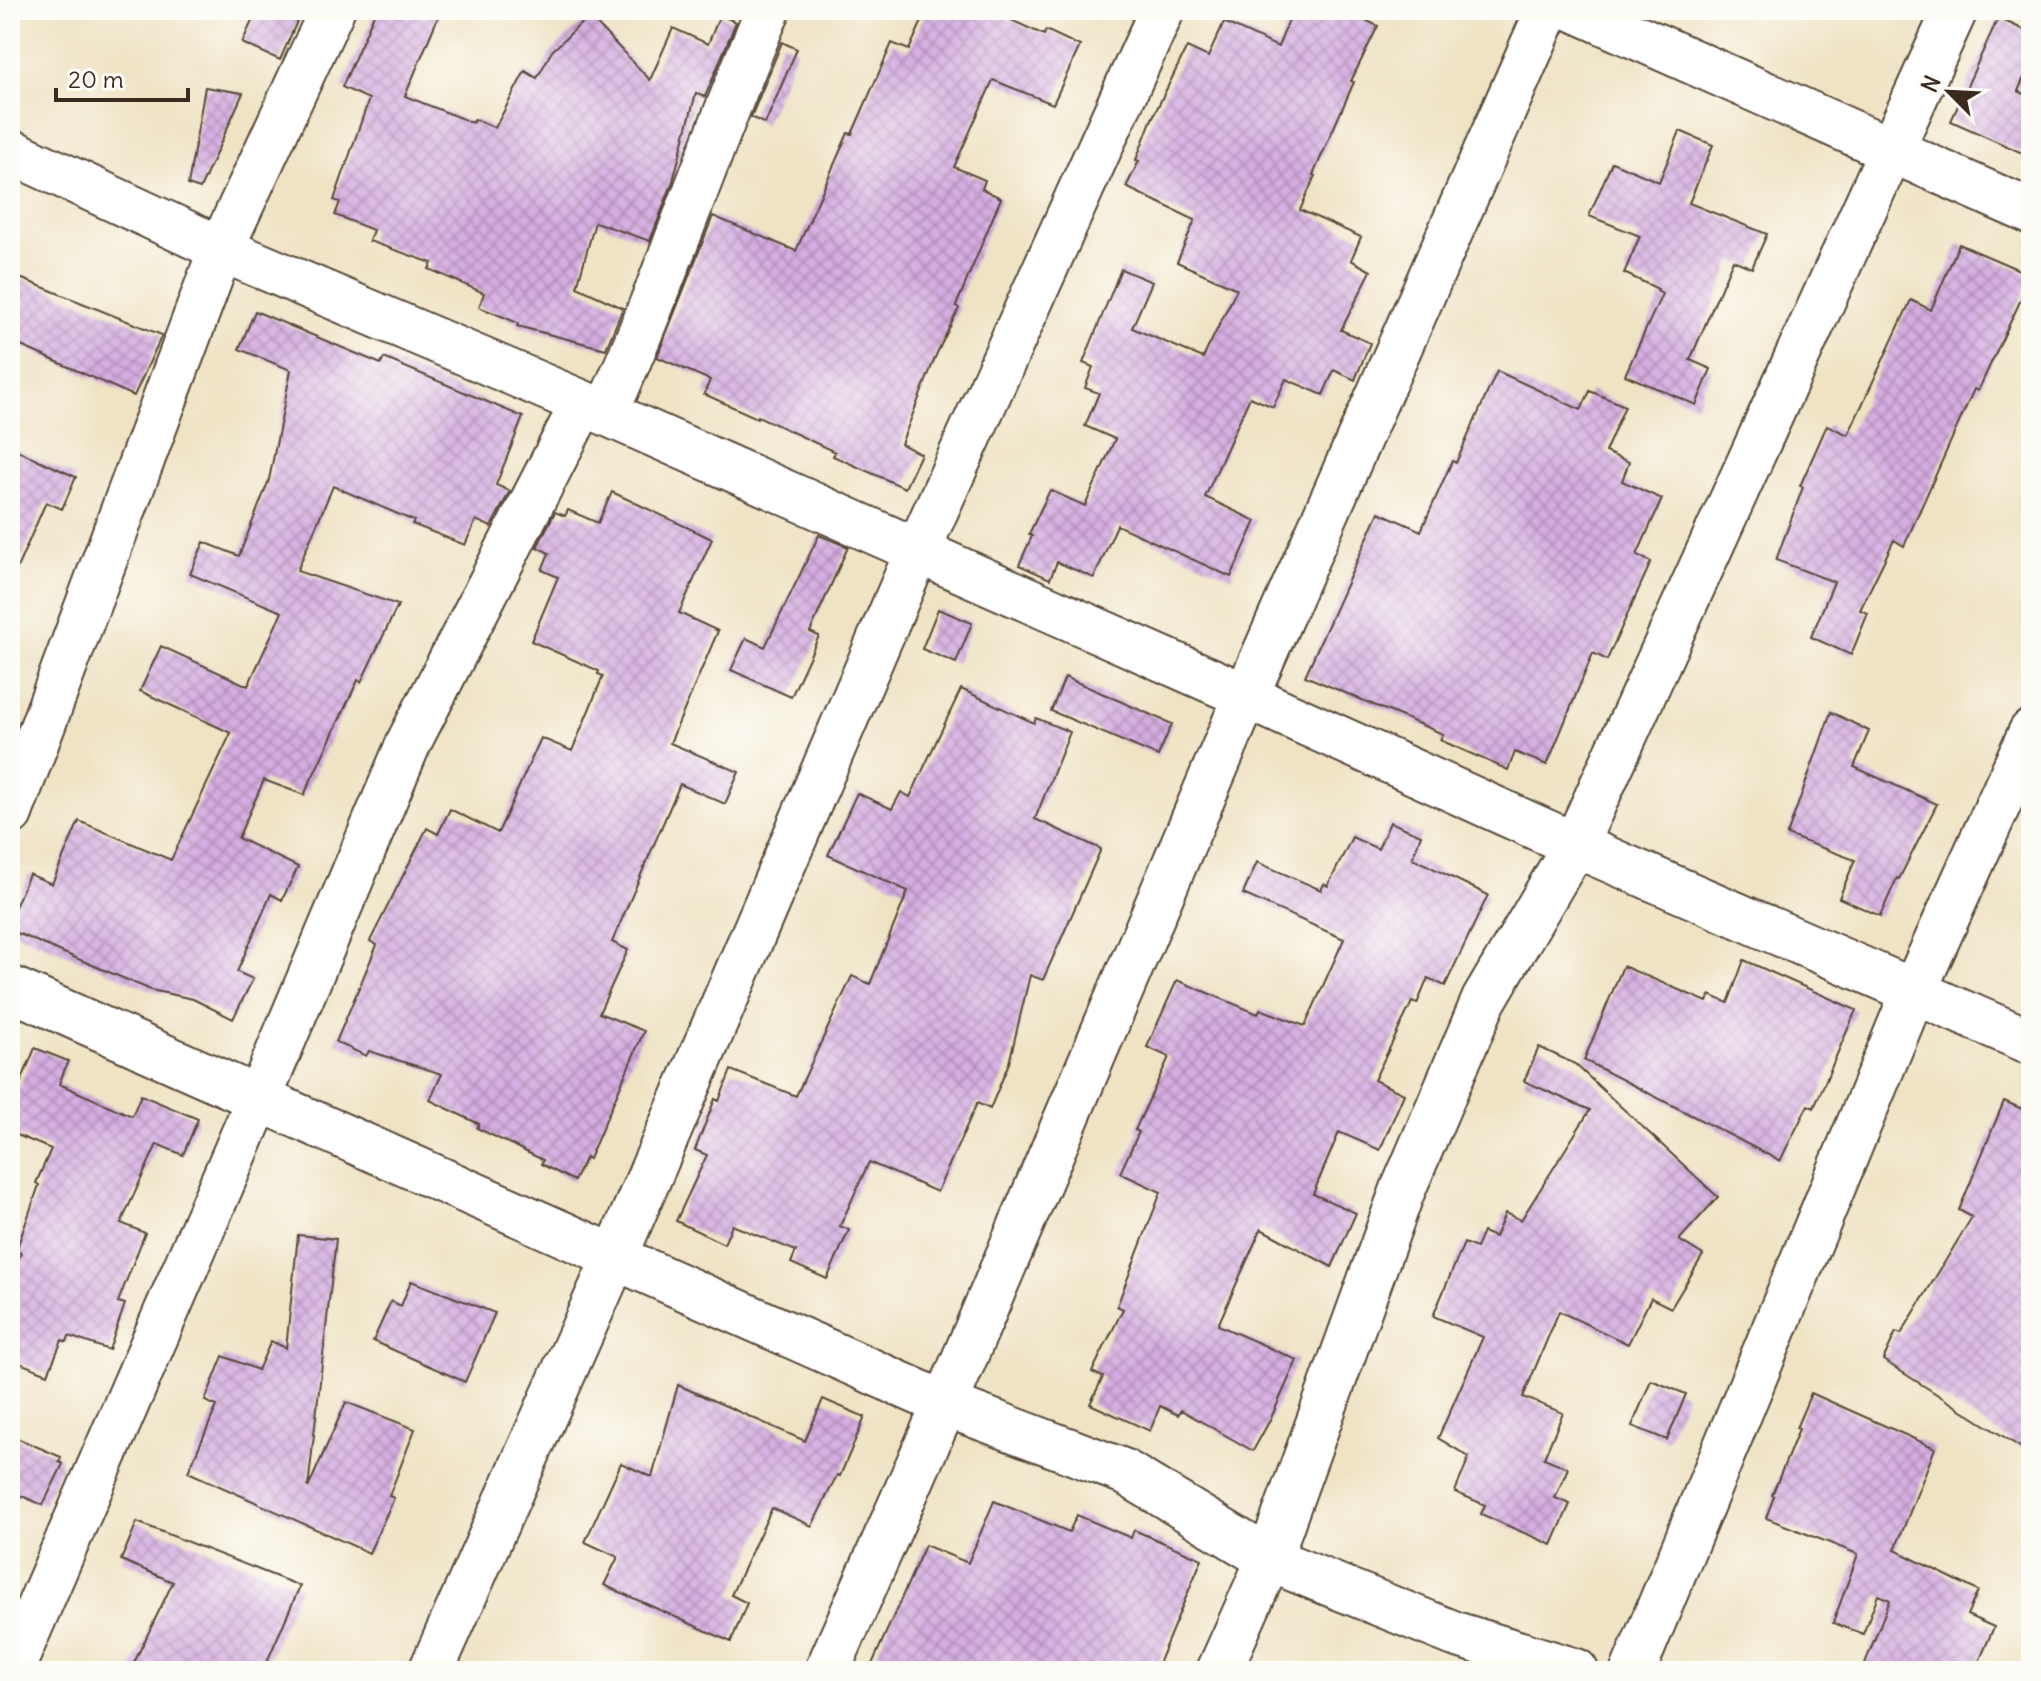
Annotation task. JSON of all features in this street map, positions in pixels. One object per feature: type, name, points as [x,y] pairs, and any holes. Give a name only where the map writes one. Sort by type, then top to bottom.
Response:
[{"type":"street","points":[[10,813],[221,249],[332,10]]},
{"type":"street","points":[[11,1671],[409,742],[595,408],[688,214],[723,114],[768,10]]},
{"type":"street","points":[[431,1671],[615,1257],[918,550],[1162,10]]},
{"type":"street","points":[[827,1671],[945,1404],[1246,696],[1548,10]]},
{"type":"street","points":[[1576,10],[2031,212]]},
{"type":"street","points":[[1219,1671],[1269,1559],[1402,1192],[1484,1000],[1575,845],[1955,10]]},
{"type":"street","points":[[10,151],[221,249],[595,408],[1575,845],[2031,1042]]},
{"type":"street","points":[[1633,1671],[1914,991],[2031,732]]},
{"type":"street","points":[[10,988],[945,1404],[1123,1471],[1269,1559],[1455,1634],[1576,1671]]},
{"type":"building","points":[[257,10],[302,10],[280,60],[242,43]]},
{"type":"building","points":[[376,10],[441,10],[405,96],[473,123],[475,119],[495,128],[525,71],[537,78],[552,51],[589,16],[650,80],[673,28],[708,44],[720,15],[736,22],[705,97],[696,93],[673,181],[650,241],[595,222],[577,287],[623,308],[606,349],[517,326],[518,323],[479,307],[484,293],[429,269],[432,263],[369,241],[373,230],[335,215],[340,202],[334,200],[369,99],[342,87]]},
{"type":"building","points":[[927,10],[989,10],[1044,35],[1046,30],[1080,46],[1053,104],[993,80],[954,167],[985,180],[982,189],[1001,198],[956,306],[959,308],[937,353],[901,444],[921,454],[905,488],[833,456],[835,452],[704,394],[710,380],[657,357],[713,216],[796,251],[892,43],[909,50]]},
{"type":"building","points":[[1293,10],[1344,10],[1378,26],[1351,81],[1354,82],[1300,210],[1361,237],[1351,260],[1371,271],[1341,330],[1370,343],[1355,380],[1334,370],[1323,395],[1286,379],[1273,407],[1250,397],[1205,497],[1256,521],[1231,577],[1117,525],[1094,578],[1057,562],[1050,579],[1019,565],[1032,536],[1029,534],[1050,490],[1085,506],[1115,439],[1085,426],[1099,393],[1085,388],[1093,367],[1083,363],[1121,269],[1152,282],[1132,328],[1203,358],[1237,289],[1177,262],[1195,220],[1126,187],[1139,161],[1136,160],[1151,121],[1187,47],[1208,57],[1224,22],[1278,47]]},
{"type":"building","points":[[1998,18],[2031,33],[2031,62],[2018,91],[2031,97],[2031,157],[1951,121]]},
{"type":"building","points":[[782,42],[797,49],[765,124],[751,117]]},
{"type":"building","points":[[205,87],[243,93],[200,189],[188,185]]},
{"type":"building","points":[[1680,131],[1713,145],[1689,203],[1767,234],[1752,268],[1733,260],[1690,360],[1711,369],[1696,405],[1625,375],[1662,294],[1658,289],[1624,273],[1640,236],[1589,216],[1612,162],[1659,182]]},
{"type":"building","points":[[1959,244],[2031,275],[2031,278],[1978,391],[1974,389],[1904,546],[1894,540],[1860,610],[1868,613],[1851,655],[1811,637],[1834,582],[1776,560],[1803,487],[1800,486],[1827,425],[1848,435],[1911,300],[1931,310]]},
{"type":"building","points":[[10,274],[162,335],[134,396],[10,341]]},
{"type":"building","points":[[255,311],[381,364],[384,358],[523,417],[496,485],[510,491],[491,527],[476,520],[465,545],[412,524],[414,521],[333,486],[297,571],[398,605],[361,682],[358,680],[304,795],[264,780],[238,838],[298,867],[282,900],[271,894],[237,972],[253,979],[233,1019],[193,999],[151,990],[10,930],[10,919],[29,874],[52,884],[79,821],[171,860],[231,733],[140,691],[161,646],[248,686],[282,612],[190,574],[204,542],[239,556],[269,480],[291,370],[239,349]]},
{"type":"building","points":[[1497,371],[1581,410],[1590,391],[1625,406],[1605,452],[1629,462],[1622,481],[1662,499],[1637,555],[1651,562],[1607,660],[1593,653],[1547,765],[1515,752],[1508,770],[1440,740],[1443,734],[1305,676],[1379,512],[1421,531],[1452,461],[1456,463]]},
{"type":"building","points":[[10,447],[76,477],[62,509],[46,502],[10,584]]},
{"type":"building","points":[[612,492],[712,539],[679,613],[718,631],[670,743],[739,772],[725,804],[680,784],[612,942],[628,950],[599,1013],[644,1031],[589,1159],[586,1157],[574,1181],[541,1164],[543,1160],[477,1128],[479,1124],[430,1100],[442,1074],[369,1051],[366,1056],[336,1042],[377,945],[370,941],[427,828],[438,834],[450,809],[498,833],[541,738],[572,751],[603,676],[598,674],[599,671],[531,641],[558,577],[542,570],[549,553],[537,547],[555,512],[565,516],[568,510],[598,523]]},
{"type":"building","points":[[819,535],[848,547],[810,632],[819,636],[791,697],[731,670],[746,638],[765,647]]},
{"type":"building","points":[[938,609],[972,623],[956,663],[922,649]]},
{"type":"building","points":[[1065,677],[1172,724],[1158,756],[1051,711]]},
{"type":"building","points":[[961,689],[1034,723],[1036,718],[1070,732],[1035,819],[1101,849],[1043,980],[1030,975],[1009,1063],[990,1109],[977,1103],[937,1192],[869,1162],[840,1226],[849,1230],[827,1279],[791,1263],[796,1251],[732,1225],[724,1244],[676,1221],[707,1155],[695,1150],[715,1099],[719,1101],[731,1070],[796,1096],[852,976],[870,984],[908,891],[828,855],[857,793],[892,809],[901,792],[910,797]]},
{"type":"building","points":[[1831,712],[1869,731],[1854,767],[1937,804],[1880,916],[1839,898],[1855,860],[1787,835]]},
{"type":"building","points":[[1390,822],[1421,835],[1412,858],[1488,895],[1445,986],[1428,978],[1417,1004],[1412,1002],[1374,1080],[1404,1094],[1380,1150],[1339,1132],[1313,1194],[1356,1213],[1332,1267],[1261,1229],[1218,1325],[1297,1360],[1271,1418],[1253,1451],[1181,1410],[1178,1415],[1160,1406],[1150,1431],[1090,1404],[1103,1377],[1092,1372],[1123,1309],[1117,1306],[1161,1192],[1120,1173],[1139,1132],[1135,1130],[1169,1057],[1147,1047],[1177,980],[1258,1014],[1260,1009],[1305,1026],[1344,939],[1243,894],[1257,862],[1321,890],[1324,884],[1328,886],[1352,837],[1378,849]]},
{"type":"building","points":[[1744,960],[1856,1010],[1814,1108],[1808,1105],[1780,1161],[1584,1060],[1623,966],[1707,1002],[1710,995],[1728,1003]]},
{"type":"building","points":[[1539,1047],[1575,1064],[1718,1197],[1679,1240],[1703,1255],[1671,1308],[1651,1298],[1628,1344],[1559,1311],[1523,1397],[1563,1413],[1544,1458],[1568,1468],[1555,1498],[1570,1504],[1552,1545],[1481,1514],[1485,1505],[1455,1492],[1469,1457],[1438,1438],[1483,1337],[1433,1316],[1464,1243],[1476,1248],[1483,1232],[1495,1237],[1505,1213],[1521,1220],[1590,1110],[1524,1081]]},
{"type":"building","points":[[35,1048],[68,1061],[59,1084],[132,1116],[141,1095],[198,1119],[183,1155],[157,1144],[121,1223],[145,1233],[118,1302],[125,1304],[109,1350],[69,1336],[67,1342],[62,1340],[48,1374],[17,1362],[21,1351],[10,1346],[10,1281],[21,1253],[16,1251],[39,1185],[36,1183],[51,1149],[10,1132],[10,1108]]},
{"type":"building","points":[[2004,1101],[2031,1113],[2031,1454],[1883,1360],[1896,1332],[1901,1334],[1972,1217],[1959,1210]]},
{"type":"building","points":[[298,1235],[336,1239],[308,1488],[346,1402],[415,1429],[389,1496],[394,1498],[369,1553],[188,1472],[217,1406],[205,1401],[223,1356],[258,1370],[271,1341],[286,1348]]},
{"type":"building","points":[[411,1281],[495,1313],[465,1382],[373,1341],[391,1301],[401,1306]]},
{"type":"building","points":[[1651,1380],[1686,1394],[1667,1440],[1632,1426]]},
{"type":"building","points":[[678,1385],[805,1441],[823,1399],[865,1417],[840,1476],[837,1475],[812,1526],[772,1508],[731,1595],[747,1603],[731,1642],[604,1585],[618,1557],[585,1542],[621,1463],[652,1477]]},
{"type":"building","points":[[1811,1393],[1935,1448],[1895,1550],[1978,1591],[1967,1615],[1994,1627],[1975,1671],[1862,1671],[1890,1600],[1878,1595],[1863,1634],[1833,1623],[1858,1554],[1766,1518]]},
{"type":"building","points":[[10,1435],[61,1457],[59,1462],[63,1464],[43,1505],[10,1491]]},
{"type":"building","points":[[994,1501],[1069,1532],[1077,1515],[1131,1538],[1134,1530],[1202,1559],[1155,1671],[869,1671],[925,1545],[968,1563]]},
{"type":"building","points":[[137,1522],[300,1586],[263,1671],[130,1671],[173,1582],[121,1560]]}]
